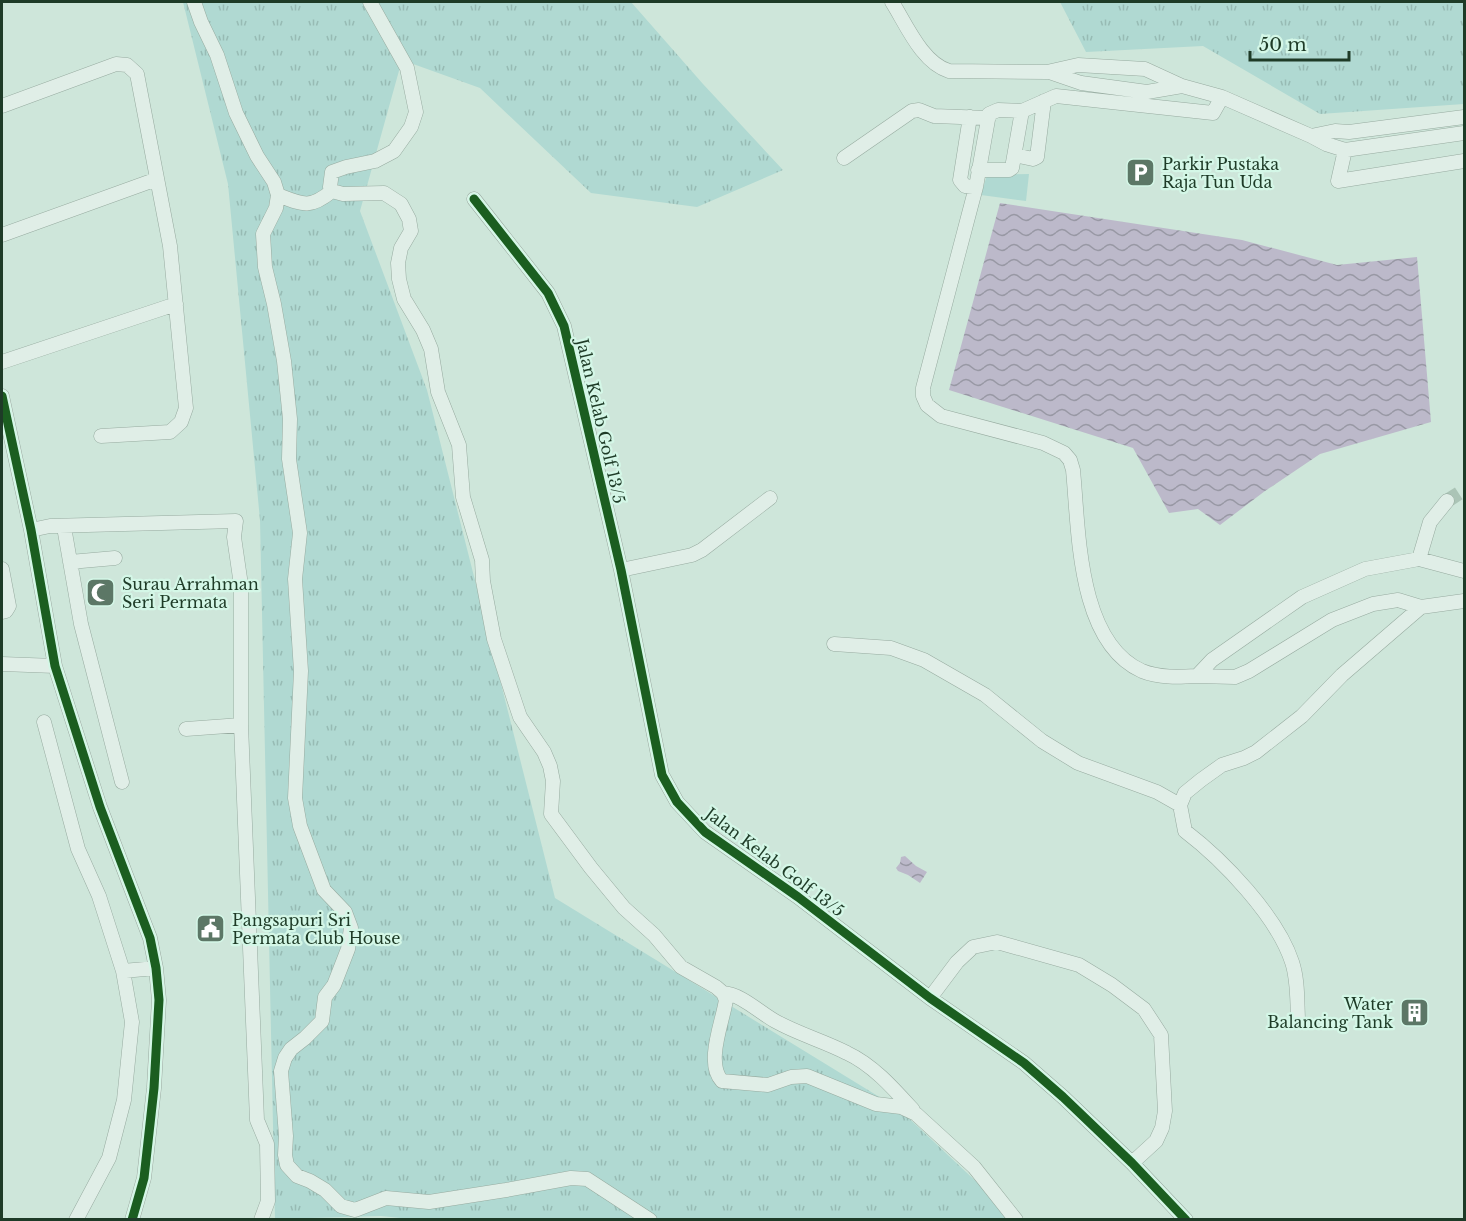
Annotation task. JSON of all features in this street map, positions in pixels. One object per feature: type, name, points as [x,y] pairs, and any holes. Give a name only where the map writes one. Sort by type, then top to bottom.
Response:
[{"type":"street","points":[[194,2],[217,55],[236,113],[257,156],[274,182],[278,195],[276,208],[263,234],[266,267],[284,361],[290,419],[289,459],[300,533],[295,579],[301,671],[295,798],[300,826],[324,890],[345,912],[351,928],[348,949],[334,985],[325,997],[322,1021],[291,1048],[281,1071],[287,1165],[297,1176],[310,1180],[325,1190],[341,1206],[355,1210],[386,1198],[429,1202],[572,1178],[587,1179],[650,1220]]},
{"type":"street","points":[[332,191],[330,187],[332,172],[346,166],[375,161],[394,150],[411,127],[416,111],[407,68],[370,2]]},
{"type":"street","points":[[892,2],[926,56],[938,68],[949,71],[1047,72],[1078,65],[1145,69],[1182,86],[1222,97],[1326,144],[1345,150],[1464,133]]},
{"type":"street","points":[[2,106],[116,64],[127,65],[137,74],[170,246],[186,408],[181,422],[170,432],[101,436]]},
{"type":"street","points":[[1047,72],[1082,83],[1147,92],[1182,86]]},
{"type":"street","points":[[1222,97],[1212,116],[1056,96],[1022,111],[998,110],[989,114],[976,187],[923,388],[923,396],[927,405],[941,416],[1044,443],[1064,453],[1070,460],[1073,470],[1081,558],[1089,601],[1113,648],[1127,662],[1143,672],[1174,678],[1197,675],[1235,677],[1332,620],[1373,604],[1398,600],[1421,606],[1464,601]]},
{"type":"street","points":[[1015,155],[1029,159],[1037,157],[1044,100]]},
{"type":"street","points":[[844,158],[912,111],[919,110],[934,116],[987,118]]},
{"type":"street","points":[[978,170],[1009,170],[1012,168],[1022,111]]},
{"type":"street","points":[[970,117],[960,180],[965,186],[976,187]]},
{"type":"street","points":[[1311,136],[1335,131],[1349,132],[1464,117]]},
{"type":"street","points":[[1345,150],[1338,184],[1464,161]]},
{"type":"street","points":[[2,235],[157,179]]},
{"type":"street","points":[[278,195],[302,205],[318,203],[332,191]]},
{"type":"street","points":[[332,191],[343,194],[384,193],[401,204],[409,219],[411,231],[401,248],[398,263],[399,279],[404,299],[423,330],[431,349],[438,392],[459,445],[463,497],[482,560],[483,581],[494,639],[520,717],[544,752],[550,766],[553,782],[551,814],[624,908],[654,935],[681,967],[776,1022],[862,1061],[974,1167],[1016,1220]]},
{"type":"street","name":"Jalan Kelab Golf 13/5","points":[[474,199],[548,293],[564,326],[621,570],[662,775],[677,802],[705,831],[798,897],[930,998],[1024,1063],[1132,1163],[1186,1220]]},
{"type":"street","points":[[2,362],[176,304]]},
{"type":"street","points":[[2,396],[31,530],[55,666],[100,807],[150,938],[156,968],[159,1000],[154,1088],[144,1178],[132,1220]]},
{"type":"street","points":[[621,570],[692,555],[702,550],[770,498]]},
{"type":"street","points":[[1419,559],[1430,522],[1447,501]]},
{"type":"street","points":[[31,530],[50,526],[236,521],[234,537],[241,585],[241,725],[257,1120],[267,1144],[268,1201],[261,1220]]},
{"type":"street","points":[[64,527],[81,624],[122,782]]},
{"type":"street","points":[[70,562],[115,558]]},
{"type":"street","points":[[1197,675],[1212,660],[1302,597],[1365,569],[1419,559],[1464,571]]},
{"type":"street","points":[[2,569],[5,609]]},
{"type":"street","points":[[1298,1018],[1297,986],[1292,962],[1280,937],[1264,910],[1208,849],[1185,831],[1180,805],[1185,793],[1215,770],[1256,752],[1302,716],[1342,675],[1421,606]]},
{"type":"street","points":[[834,644],[891,648],[924,660],[985,695],[1042,741],[1078,763],[1157,792],[1180,805]]},
{"type":"street","points":[[7,664],[55,666]]},
{"type":"street","points":[[44,722],[78,849],[99,896],[123,971],[132,1022],[124,1100],[109,1158],[76,1220]]},
{"type":"street","points":[[186,729],[241,725]]},
{"type":"street","points":[[930,998],[957,962],[973,947],[997,942],[1079,965],[1112,985],[1144,1009],[1161,1035],[1165,1111],[1162,1128],[1156,1141],[1132,1163]]},
{"type":"street","points":[[123,971],[156,968]]},
{"type":"street","points":[[723,993],[726,1000],[713,1062],[717,1076],[722,1081],[768,1085],[791,1077],[807,1076],[876,1104],[901,1107],[916,1114]]},
{"type":"green space","points":[[183,2],[631,2],[783,170],[697,207],[591,193],[480,88],[402,60],[360,211],[427,390],[555,898],[899,1109],[1016,1219],[421,1220],[381,1216],[275,1219],[260,520],[228,184]]},
{"type":"green space","points":[[1060,2],[1464,2],[1464,104],[1320,114],[1203,46],[1086,52]]},
{"type":"green space","points":[[1029,174],[1026,201],[981,195],[987,175]]},
{"type":"water","points":[[1000,203],[1242,240],[1337,265],[1417,257],[1431,422],[1320,454],[1220,525],[1198,509],[1169,513],[1133,448],[949,390]]},
{"type":"water","points":[[905,856],[927,872],[920,883],[896,868],[901,857]]},
{"type":"tunnel","points":[[1447,501],[1464,490]]},
{"type":"cycle path","points":[[474,199],[548,293],[564,326],[621,570],[662,775],[677,802],[705,832],[798,897],[930,998],[1024,1063],[1132,1163],[1186,1220]]},
{"type":"cycle path","points":[[2,396],[31,530],[55,666],[100,807],[150,938],[156,968],[159,1000],[154,1088],[144,1178],[132,1220]]},
{"type":"place","name":"Parkir Pustaka Raja Tun Uda","points":[[1141,173]]},
{"type":"place","name":"Surau Arrahman Seri Permata","points":[[101,593]]},
{"type":"place","name":"Pangsapuri Sri Permata Club House","points":[[211,929]]},
{"type":"place","name":"Water Balancing Tank","points":[[1414,1013]]}]
